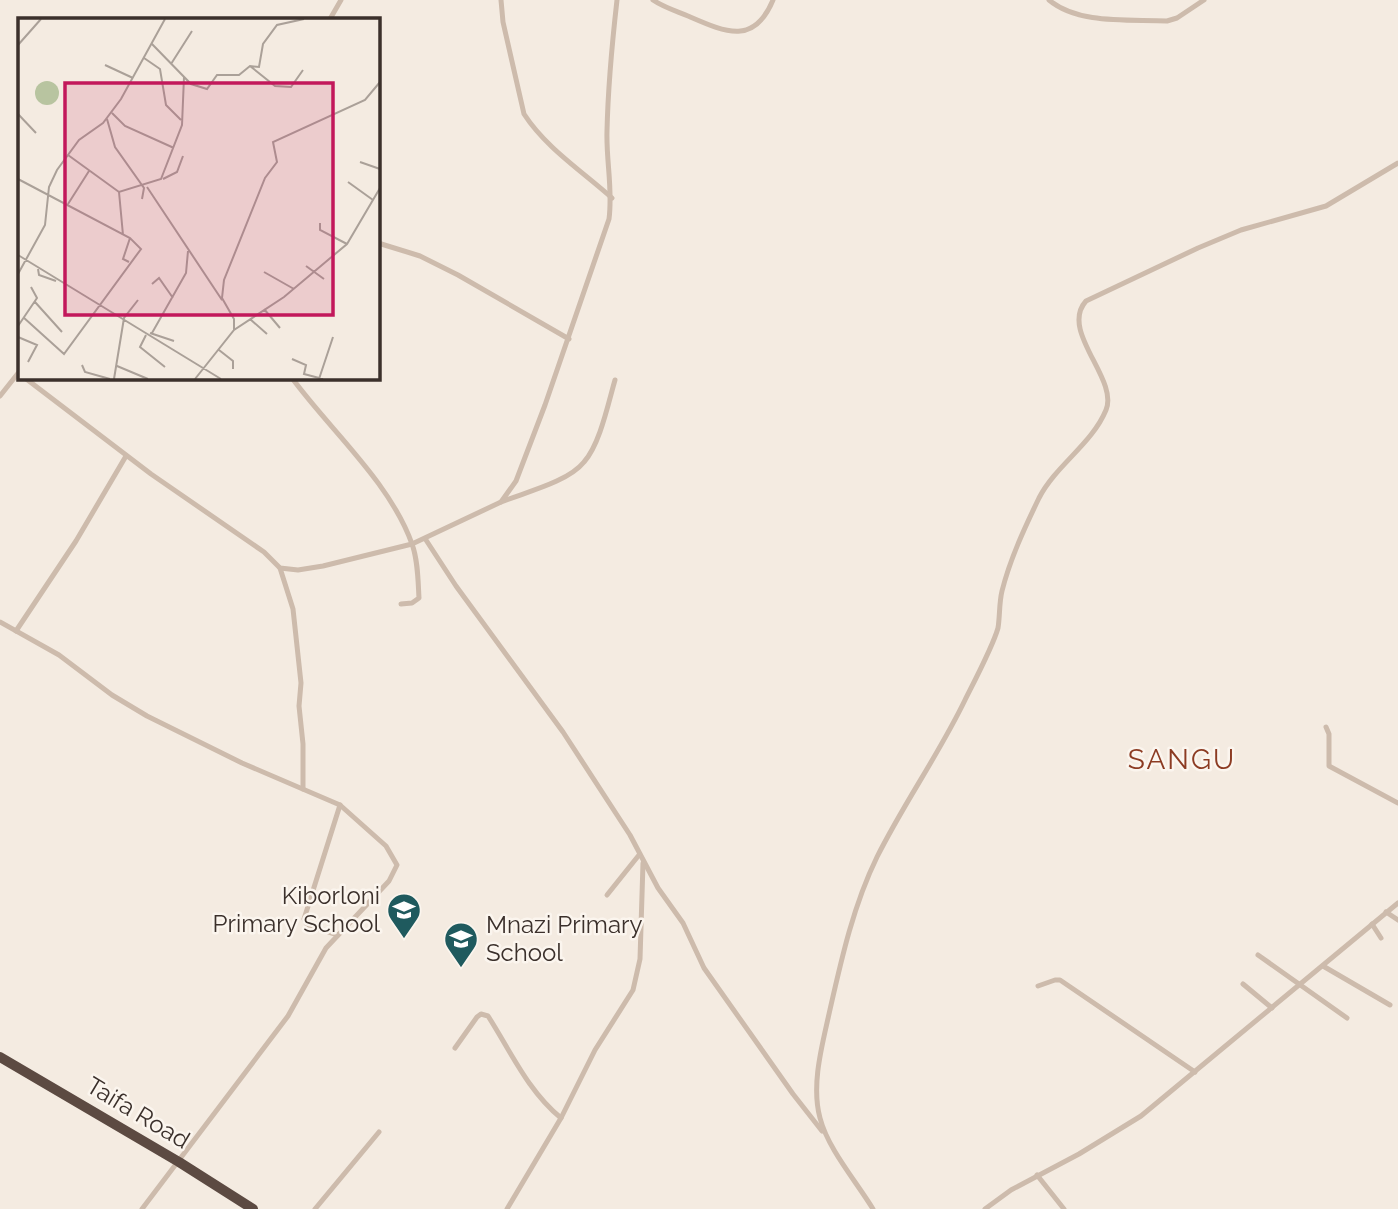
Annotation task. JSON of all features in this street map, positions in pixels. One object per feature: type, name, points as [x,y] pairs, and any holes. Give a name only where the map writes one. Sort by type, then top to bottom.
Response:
[{"type":"highway","name":"Taifa Road","points":[[0,1056],[253,1209]]},
{"type":"street","points":[[331,18],[341,0]]},
{"type":"street","points":[[501,0],[503,22],[524,114],[565,159],[611,198]]},
{"type":"street","points":[[501,502],[516,481],[569,339],[609,219],[609,73],[617,0]]},
{"type":"street","points":[[653,0],[710,26],[743,32],[753,29],[764,19],[774,0]]},
{"type":"street","points":[[1049,0],[1066,10],[1092,17],[1167,21],[1184,15],[1204,0]]},
{"type":"street","points":[[826,1137],[819,1117],[817,1078],[844,951],[871,872],[891,831],[965,701],[998,629],[1002,593],[1010,566],[1041,495],[1051,479],[1097,425],[1108,404],[1105,387],[1082,333],[1079,319],[1081,307],[1086,301],[1241,230],[1326,206],[1398,163]]},
{"type":"street","points":[[380,244],[419,256],[458,275],[569,339]]},
{"type":"street","points":[[0,396],[18,374]]},
{"type":"street","points":[[28,380],[126,456],[264,552],[280,568],[293,609],[301,684],[299,706],[303,744],[303,789]]},
{"type":"street","points":[[294,380],[378,485],[401,519],[412,544],[419,598],[412,603],[401,604]]},
{"type":"street","points":[[280,568],[298,570],[323,566],[426,540],[501,502],[572,473],[590,454],[615,380]]},
{"type":"street","points":[[16,631],[76,541],[126,456]]},
{"type":"street","points":[[426,540],[456,586],[563,732],[683,923],[704,968],[826,1137],[873,1209]]},
{"type":"street","points":[[0,622],[59,655],[112,695],[147,716],[242,763],[340,805],[386,846],[397,865],[389,881],[326,948],[288,1016],[142,1209]]},
{"type":"street","points":[[1326,727],[1329,734],[1329,766],[1398,803]]},
{"type":"street","points":[[338,935],[307,925],[304,919],[340,805]]},
{"type":"street","points":[[607,895],[639,855]]},
{"type":"street","points":[[507,1209],[561,1118],[596,1050],[633,990],[640,959],[643,863]]},
{"type":"street","points":[[985,1209],[997,1198],[1114,1134],[1141,1116],[1398,903]]},
{"type":"street","points":[[1386,912],[1398,920]]},
{"type":"street","points":[[1372,924],[1381,938]]},
{"type":"street","points":[[1258,955],[1347,1018]]},
{"type":"street","points":[[1323,966],[1390,1005]]},
{"type":"street","points":[[1038,986],[1059,981],[1195,1072]]},
{"type":"street","points":[[1243,984],[1272,1008]]},
{"type":"street","points":[[455,1048],[477,1017],[481,1014],[488,1016],[532,1088],[561,1118]]},
{"type":"street","points":[[314,1209],[379,1132]]},
{"type":"street","points":[[1037,1175],[1065,1209]]},
{"type":"place","name":"Kiborloni Primary School","points":[[404,940]]},
{"type":"place","name":"Mnazi Primary School","points":[[461,969]]},
{"type":"district","name":"SANGU","points":[[1182,759]]}]
